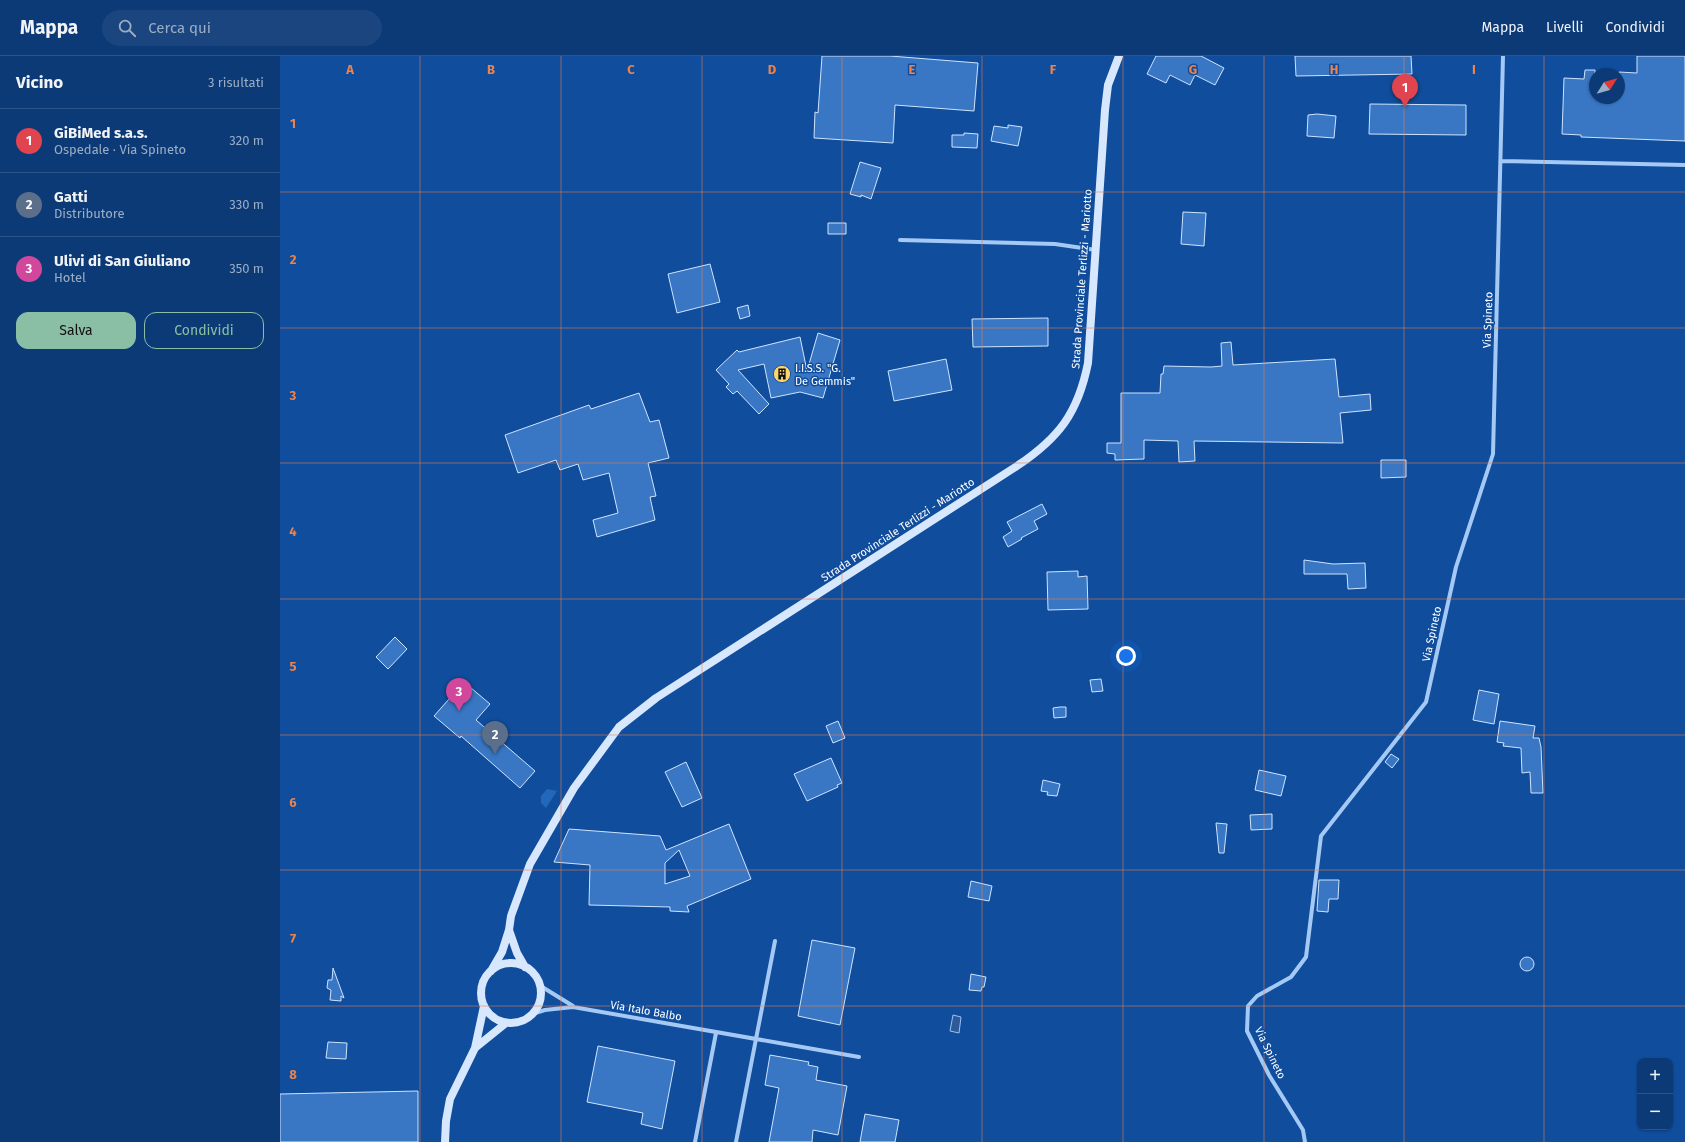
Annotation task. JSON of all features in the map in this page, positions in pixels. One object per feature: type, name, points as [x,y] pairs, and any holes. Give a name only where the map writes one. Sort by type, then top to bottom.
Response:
[{"type":"main road","name":"Strada Provinciale Terlizzi - Mariotto","points":[[445,1142],[446,1121],[450,1099],[475,1048],[484,1006],[481,997],[482,987],[485,978],[502,952],[509,930],[515,902],[534,857],[574,788],[619,727],[656,698],[1041,450],[1059,432],[1075,404],[1084,381],[1088,363],[1097,250],[1105,110],[1110,80],[1119,56]]},
{"type":"main road","name":"Strada Provinciale Terlizzi - Mariotto","points":[[509,930],[517,953],[525,967],[532,972],[539,985]]},
{"type":"main road","points":[[491,971],[499,966],[508,964],[516,964],[525,967]]},
{"type":"main road","points":[[532,1014],[538,1006],[540,998],[539,985]]},
{"type":"main road","points":[[484,1006],[489,1014],[497,1020],[506,1023]]},
{"type":"main road","name":"Strada Provinciale Terlizzi - Mariotto","points":[[475,1048],[506,1023],[516,1023],[525,1020],[532,1014]]},
{"type":"street","name":"Via Spineto","points":[[1305,1142],[1303,1130],[1269,1075],[1247,1031],[1248,1006],[1257,996],[1291,978],[1306,957],[1321,836],[1426,702],[1456,567],[1493,454],[1503,56]]},
{"type":"street","points":[[1501,161],[1685,165]]},
{"type":"street","points":[[900,240],[1056,244],[1097,250]]},
{"type":"street","points":[[736,1142],[775,941]]},
{"type":"street","points":[[539,985],[573,1007]]},
{"type":"street","points":[[532,1014],[545,1010],[573,1007]]},
{"type":"street","name":"Via Italo Balbo","points":[[573,1007],[860,1057]]},
{"type":"street","points":[[695,1142],[716,1033]]},
{"type":"shaded area","points":[[547,789],[557,791],[546,808],[541,803],[541,796]]},
{"type":"shaded area","points":[[953,1015],[961,1017],[959,1033],[950,1031]]},
{"type":"building","points":[[822,56],[890,56],[978,63],[974,111],[895,105],[893,143],[814,138],[815,112],[818,113]]},
{"type":"building","points":[[1156,56],[1201,56],[1224,68],[1215,85],[1195,75],[1190,85],[1170,75],[1166,83],[1147,74]]},
{"type":"building","points":[[1295,56],[1411,56],[1412,74],[1296,76]]},
{"type":"building","points":[[1637,56],[1685,56],[1685,141],[1581,137],[1581,135],[1562,134],[1564,78],[1584,79],[1585,70],[1589,70],[1589,104],[1625,104],[1625,72],[1637,73]]},
{"type":"building","points":[[1370,104],[1466,105],[1466,135],[1369,134]]},
{"type":"building","points":[[1317,114],[1336,116],[1334,138],[1307,136],[1308,115]]},
{"type":"building","points":[[1008,125],[1022,127],[1018,146],[991,141],[994,126],[1008,128]]},
{"type":"building","points":[[964,133],[978,134],[977,148],[952,147],[952,135],[964,135]]},
{"type":"building","points":[[860,162],[881,168],[871,199],[861,195],[861,197],[850,194]]},
{"type":"building","points":[[1183,212],[1206,213],[1204,246],[1181,244]]},
{"type":"building","points":[[828,223],[846,223],[846,234],[828,234]]},
{"type":"building","points":[[710,264],[720,302],[677,313],[668,274]]},
{"type":"building","points":[[748,305],[750,316],[740,319],[737,308]]},
{"type":"building","points":[[1048,318],[1048,346],[973,347],[972,319]]},
{"type":"building","name":"I.I.S.S. \"G. De Gemmis\"","points":[[818,333],[840,340],[823,398],[800,392],[771,398],[764,364],[738,370],[769,404],[759,414],[737,391],[733,394],[726,387],[729,384],[716,370],[737,350],[739,352],[800,337],[807,371]]},
{"type":"building","points":[[1231,342],[1233,365],[1335,359],[1339,397],[1370,394],[1371,410],[1340,413],[1343,443],[1194,441],[1195,461],[1179,462],[1178,441],[1144,440],[1144,459],[1115,460],[1115,454],[1107,453],[1107,443],[1121,443],[1121,393],[1160,393],[1161,374],[1163,374],[1164,366],[1222,366],[1221,343]]},
{"type":"building","points":[[946,359],[952,390],[894,401],[888,371]]},
{"type":"building","points":[[639,393],[650,422],[659,420],[669,458],[648,463],[656,496],[650,497],[655,520],[597,537],[593,520],[618,513],[609,473],[583,480],[578,464],[560,470],[556,460],[518,473],[505,435],[589,405],[591,409]]},
{"type":"building","points":[[1381,460],[1406,460],[1406,477],[1381,478]]},
{"type":"building","points":[[1042,504],[1047,514],[1034,521],[1038,529],[1008,547],[1003,537],[1012,531],[1007,522]]},
{"type":"building","points":[[1304,560],[1333,564],[1365,563],[1366,588],[1348,589],[1347,574],[1304,574]]},
{"type":"building","points":[[1078,571],[1078,577],[1087,576],[1088,609],[1048,610],[1047,572]]},
{"type":"building","points":[[395,637],[407,649],[388,669],[376,657]]},
{"type":"building","points":[[1101,679],[1103,691],[1092,692],[1090,680]]},
{"type":"building","points":[[464,682],[490,704],[476,720],[535,771],[520,788],[461,736],[460,738],[434,716]]},
{"type":"building","points":[[1479,690],[1499,694],[1494,724],[1473,720]]},
{"type":"building","points":[[1066,707],[1066,717],[1054,718],[1053,708]]},
{"type":"building","points":[[838,721],[845,738],[833,743],[826,726]]},
{"type":"building","points":[[1500,721],[1535,726],[1533,738],[1539,738],[1541,747],[1543,793],[1531,793],[1530,772],[1522,773],[1521,748],[1503,746],[1504,743],[1497,742]]},
{"type":"building","points":[[1391,754],[1399,759],[1392,768],[1385,762]]},
{"type":"building","points":[[831,758],[842,783],[837,785],[838,787],[807,801],[794,774]]},
{"type":"building","points":[[686,762],[702,798],[682,807],[665,772]]},
{"type":"building","points":[[1259,770],[1286,776],[1281,796],[1255,790]]},
{"type":"building","points":[[1043,780],[1060,784],[1057,796],[1047,795],[1048,792],[1041,791]]},
{"type":"building","points":[[1272,814],[1272,829],[1251,830],[1250,815]]},
{"type":"building","points":[[1216,823],[1227,824],[1224,853],[1219,853]]},
{"type":"building","points":[[729,824],[751,879],[687,906],[689,912],[670,911],[670,907],[589,905],[590,865],[554,862],[569,829],[660,836],[666,850]],"holes":[[[679,850],[690,876],[665,884],[665,863]]]},
{"type":"building","points":[[1319,880],[1339,880],[1338,899],[1329,899],[1328,912],[1317,911]]},
{"type":"building","points":[[971,881],[992,886],[989,901],[968,897]]},
{"type":"building","points":[[812,940],[855,948],[840,1025],[798,1016]]},
{"type":"building","points":[[1524,957],[1530,957],[1534,961],[1534,967],[1530,971],[1524,971],[1520,967],[1520,961]]},
{"type":"building","points":[[333,968],[344,998],[341,996],[341,1001],[330,1000],[331,990],[327,988],[328,980],[332,980]]},
{"type":"building","points":[[971,974],[986,977],[984,987],[982,987],[981,991],[969,990]]},
{"type":"building","points":[[328,1042],[347,1043],[346,1059],[326,1058]]},
{"type":"building","points":[[598,1046],[675,1061],[662,1129],[641,1124],[643,1113],[587,1102]]},
{"type":"building","points":[[770,1055],[809,1062],[808,1065],[818,1067],[816,1080],[847,1086],[838,1135],[813,1130],[812,1142],[769,1142],[779,1088],[765,1085]]},
{"type":"building","points":[[418,1091],[418,1142],[280,1142],[280,1094]]},
{"type":"building","points":[[865,1114],[899,1120],[895,1142],[860,1142]]},
{"type":"place","name":"GiBiMed s.a.s.","points":[[1405,107]]},
{"type":"place","name":"I.I.S.S. \"G. De Gemmis\"","points":[[782,374]]},
{"type":"place","name":"Ulivi di San Giuliano","points":[[459,711]]},
{"type":"place","name":"Gatti","points":[[495,754]]}]
